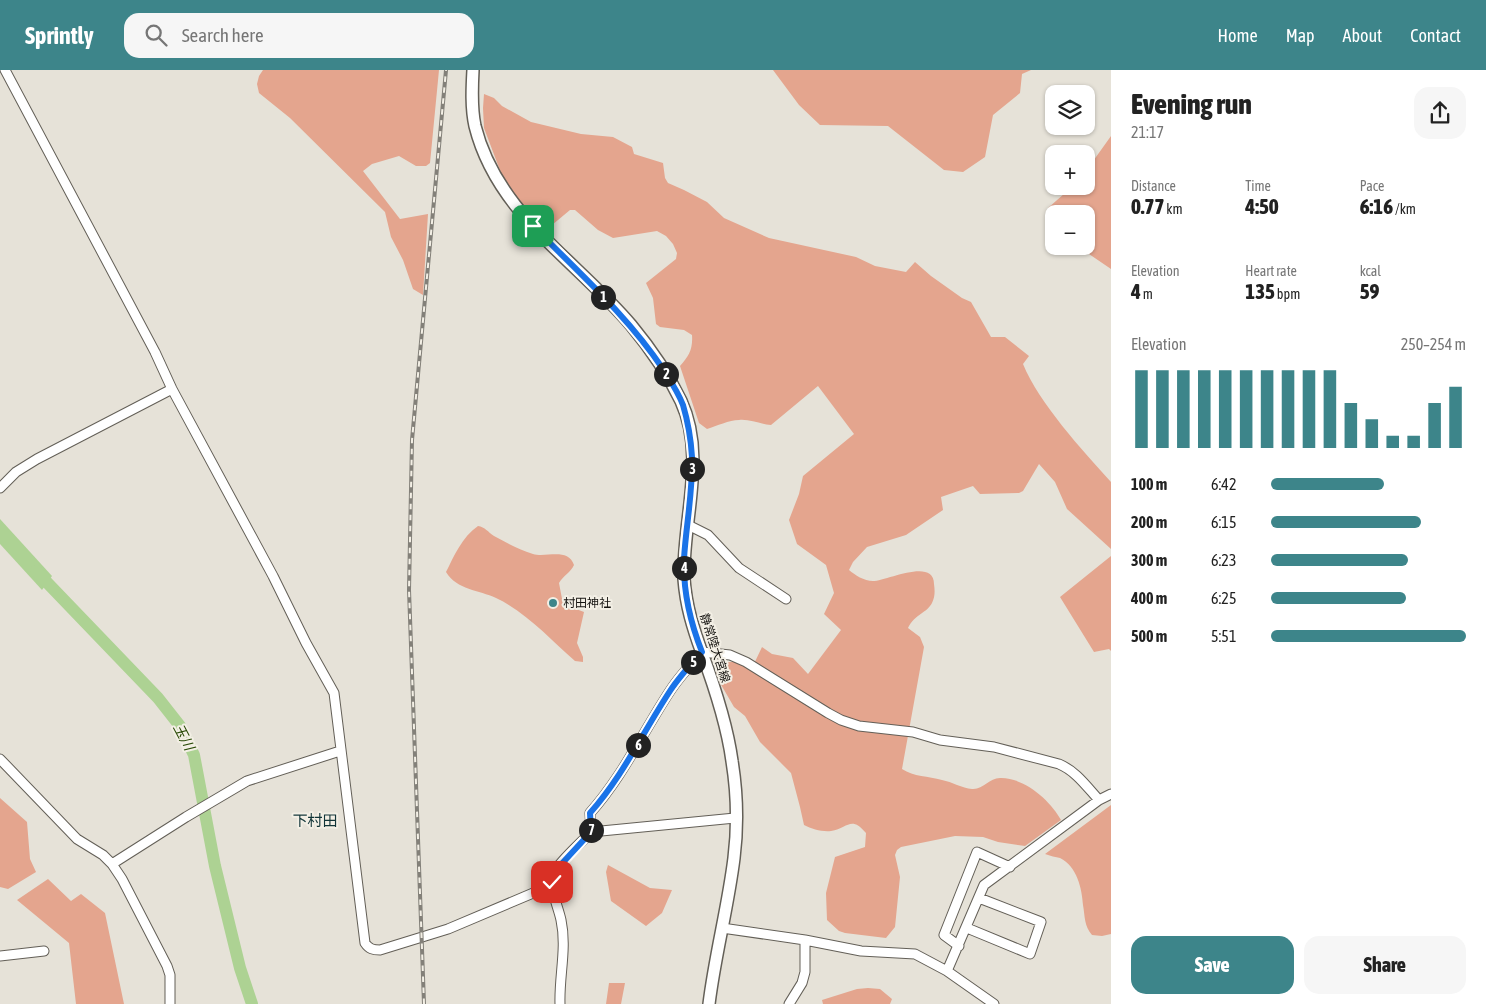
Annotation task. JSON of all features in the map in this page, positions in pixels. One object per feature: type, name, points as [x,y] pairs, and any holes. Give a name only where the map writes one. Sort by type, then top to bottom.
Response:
[{"type":"main road","name":"静常陸大宮線","points":[[473,70],[472,96],[475,125],[490,166],[518,211],[629,323],[661,366],[682,404],[690,432],[692,457],[684,558],[686,595],[692,626],[727,731],[736,797],[734,856],[709,1004]]},
{"type":"street","points":[[5,70],[334,693],[365,943],[368,948],[380,950],[448,929],[545,888],[552,882]]},
{"type":"street","points":[[0,488],[16,472],[37,459],[172,389]]},
{"type":"street","points":[[688,525],[708,535],[739,568],[786,599]]},
{"type":"street","points":[[591,832],[590,813],[603,798],[632,756],[671,690],[702,652],[730,655],[746,662],[828,713],[859,726],[913,732],[940,740],[994,747],[1059,764],[1068,768],[1077,776],[1099,800]]},
{"type":"street","points":[[112,864],[247,781],[340,751]]},
{"type":"street","points":[[0,759],[77,839],[103,855],[112,864],[122,879],[167,966],[170,975],[170,1004]]},
{"type":"street","points":[[947,971],[984,885],[1099,800],[1111,794]]},
{"type":"street","points":[[560,1004],[564,950],[562,921],[552,882],[555,871],[591,832],[735,818]]},
{"type":"street","points":[[959,946],[944,935],[977,852],[1010,866]]},
{"type":"street","points":[[967,928],[1030,954],[1041,922],[979,898]]},
{"type":"street","points":[[722,928],[805,940],[861,951],[915,954],[947,971],[994,1004]]},
{"type":"street","points":[[789,1004],[802,983],[805,972],[805,940]]},
{"type":"street","points":[[0,956],[44,951]]},
{"type":"shaded area","points":[[263,70],[439,70],[430,163],[426,166],[416,166],[399,156],[372,164],[363,171],[400,219],[428,214],[423,295],[413,289],[403,260],[391,237],[385,212],[290,118],[259,93],[257,84]]},
{"type":"shaded area","points":[[773,70],[1031,70],[1022,74],[1020,93],[993,115],[985,157],[963,172],[944,170],[888,126],[820,125],[799,105]]},
{"type":"shaded area","points":[[484,94],[494,98],[502,106],[531,122],[581,134],[613,137],[632,147],[634,154],[663,163],[665,178],[668,183],[707,202],[724,218],[769,238],[856,257],[875,266],[906,272],[915,262],[931,276],[962,298],[971,302],[991,337],[1005,337],[1029,356],[1023,364],[1039,394],[1062,426],[1111,482],[1111,549],[1067,509],[1055,482],[1039,464],[1023,491],[1019,493],[980,494],[973,486],[941,497],[943,510],[906,535],[867,547],[853,562],[849,570],[857,576],[870,581],[918,571],[926,572],[932,576],[935,592],[932,603],[908,628],[920,637],[924,647],[902,769],[916,775],[972,789],[979,788],[1000,778],[1018,781],[1044,798],[1061,820],[1025,846],[998,842],[983,837],[955,836],[901,847],[895,855],[900,877],[895,927],[886,938],[845,933],[839,931],[827,920],[826,893],[835,857],[865,847],[866,833],[853,824],[831,831],[817,830],[804,825],[791,773],[760,742],[745,716],[734,707],[716,676],[717,666],[721,662],[737,662],[752,668],[762,647],[772,654],[793,658],[808,674],[841,630],[824,614],[834,593],[826,565],[797,544],[789,520],[799,494],[803,476],[854,434],[818,386],[771,425],[747,420],[735,420],[707,429],[699,423],[680,366],[690,352],[692,335],[684,330],[660,327],[656,324],[653,298],[646,283],[676,259],[677,253],[673,244],[666,236],[657,231],[613,238],[598,230],[575,210],[570,210],[546,230],[522,206],[501,173],[484,128]]},
{"type":"shaded area","points":[[1111,136],[1111,269],[1090,255],[1095,255],[1095,205],[1051,205],[1063,195],[1095,195],[1095,158]]},
{"type":"shaded area","points":[[0,519],[52,576],[42,590],[0,544]]},
{"type":"shaded area","points":[[478,526],[494,536],[533,554],[556,554],[567,556],[571,560],[574,565],[559,583],[563,604],[584,612],[577,643],[583,657],[583,662],[575,661],[518,611],[496,598],[456,583],[446,572],[463,541]]},
{"type":"shaded area","points":[[1111,556],[1111,651],[1109,649],[1094,652],[1060,597]]},
{"type":"shaded area","points":[[0,798],[27,822],[30,859],[36,872],[8,889],[0,887]]},
{"type":"shaded area","points":[[1111,805],[1111,934],[1102,936],[1092,935],[1086,924],[1078,878],[1071,866],[1066,862],[1060,858],[1045,854]]},
{"type":"shaded area","points":[[608,865],[650,888],[672,890],[662,913],[646,926],[611,901],[606,872]]},
{"type":"shaded area","points":[[48,879],[71,901],[81,894],[105,913],[124,1004],[76,1004],[69,943],[17,900]]},
{"type":"shaded area","points":[[609,983],[625,983],[621,1004],[606,1004]]},
{"type":"shaded area","points":[[857,989],[880,989],[892,999],[890,1004],[823,1004],[822,1000]]},
{"type":"waterway","name":"玉川","points":[[36,571],[158,698],[180,726],[194,755],[215,866],[240,968],[252,1004]]},
{"type":"railway","points":[[424,1004],[409,590],[412,440],[446,70]]},
{"type":"place","name":"村田神社","points":[[553,603]]},
{"type":"district","name":"下村田","points":[[315,820]]},
{"type":"route","points":[[533,226],[629,323],[670,379],[682,404],[690,432],[692,457],[684,579],[692,626],[702,652],[671,690],[632,756],[603,798],[590,813],[591,832],[555,871],[552,882]]}]
